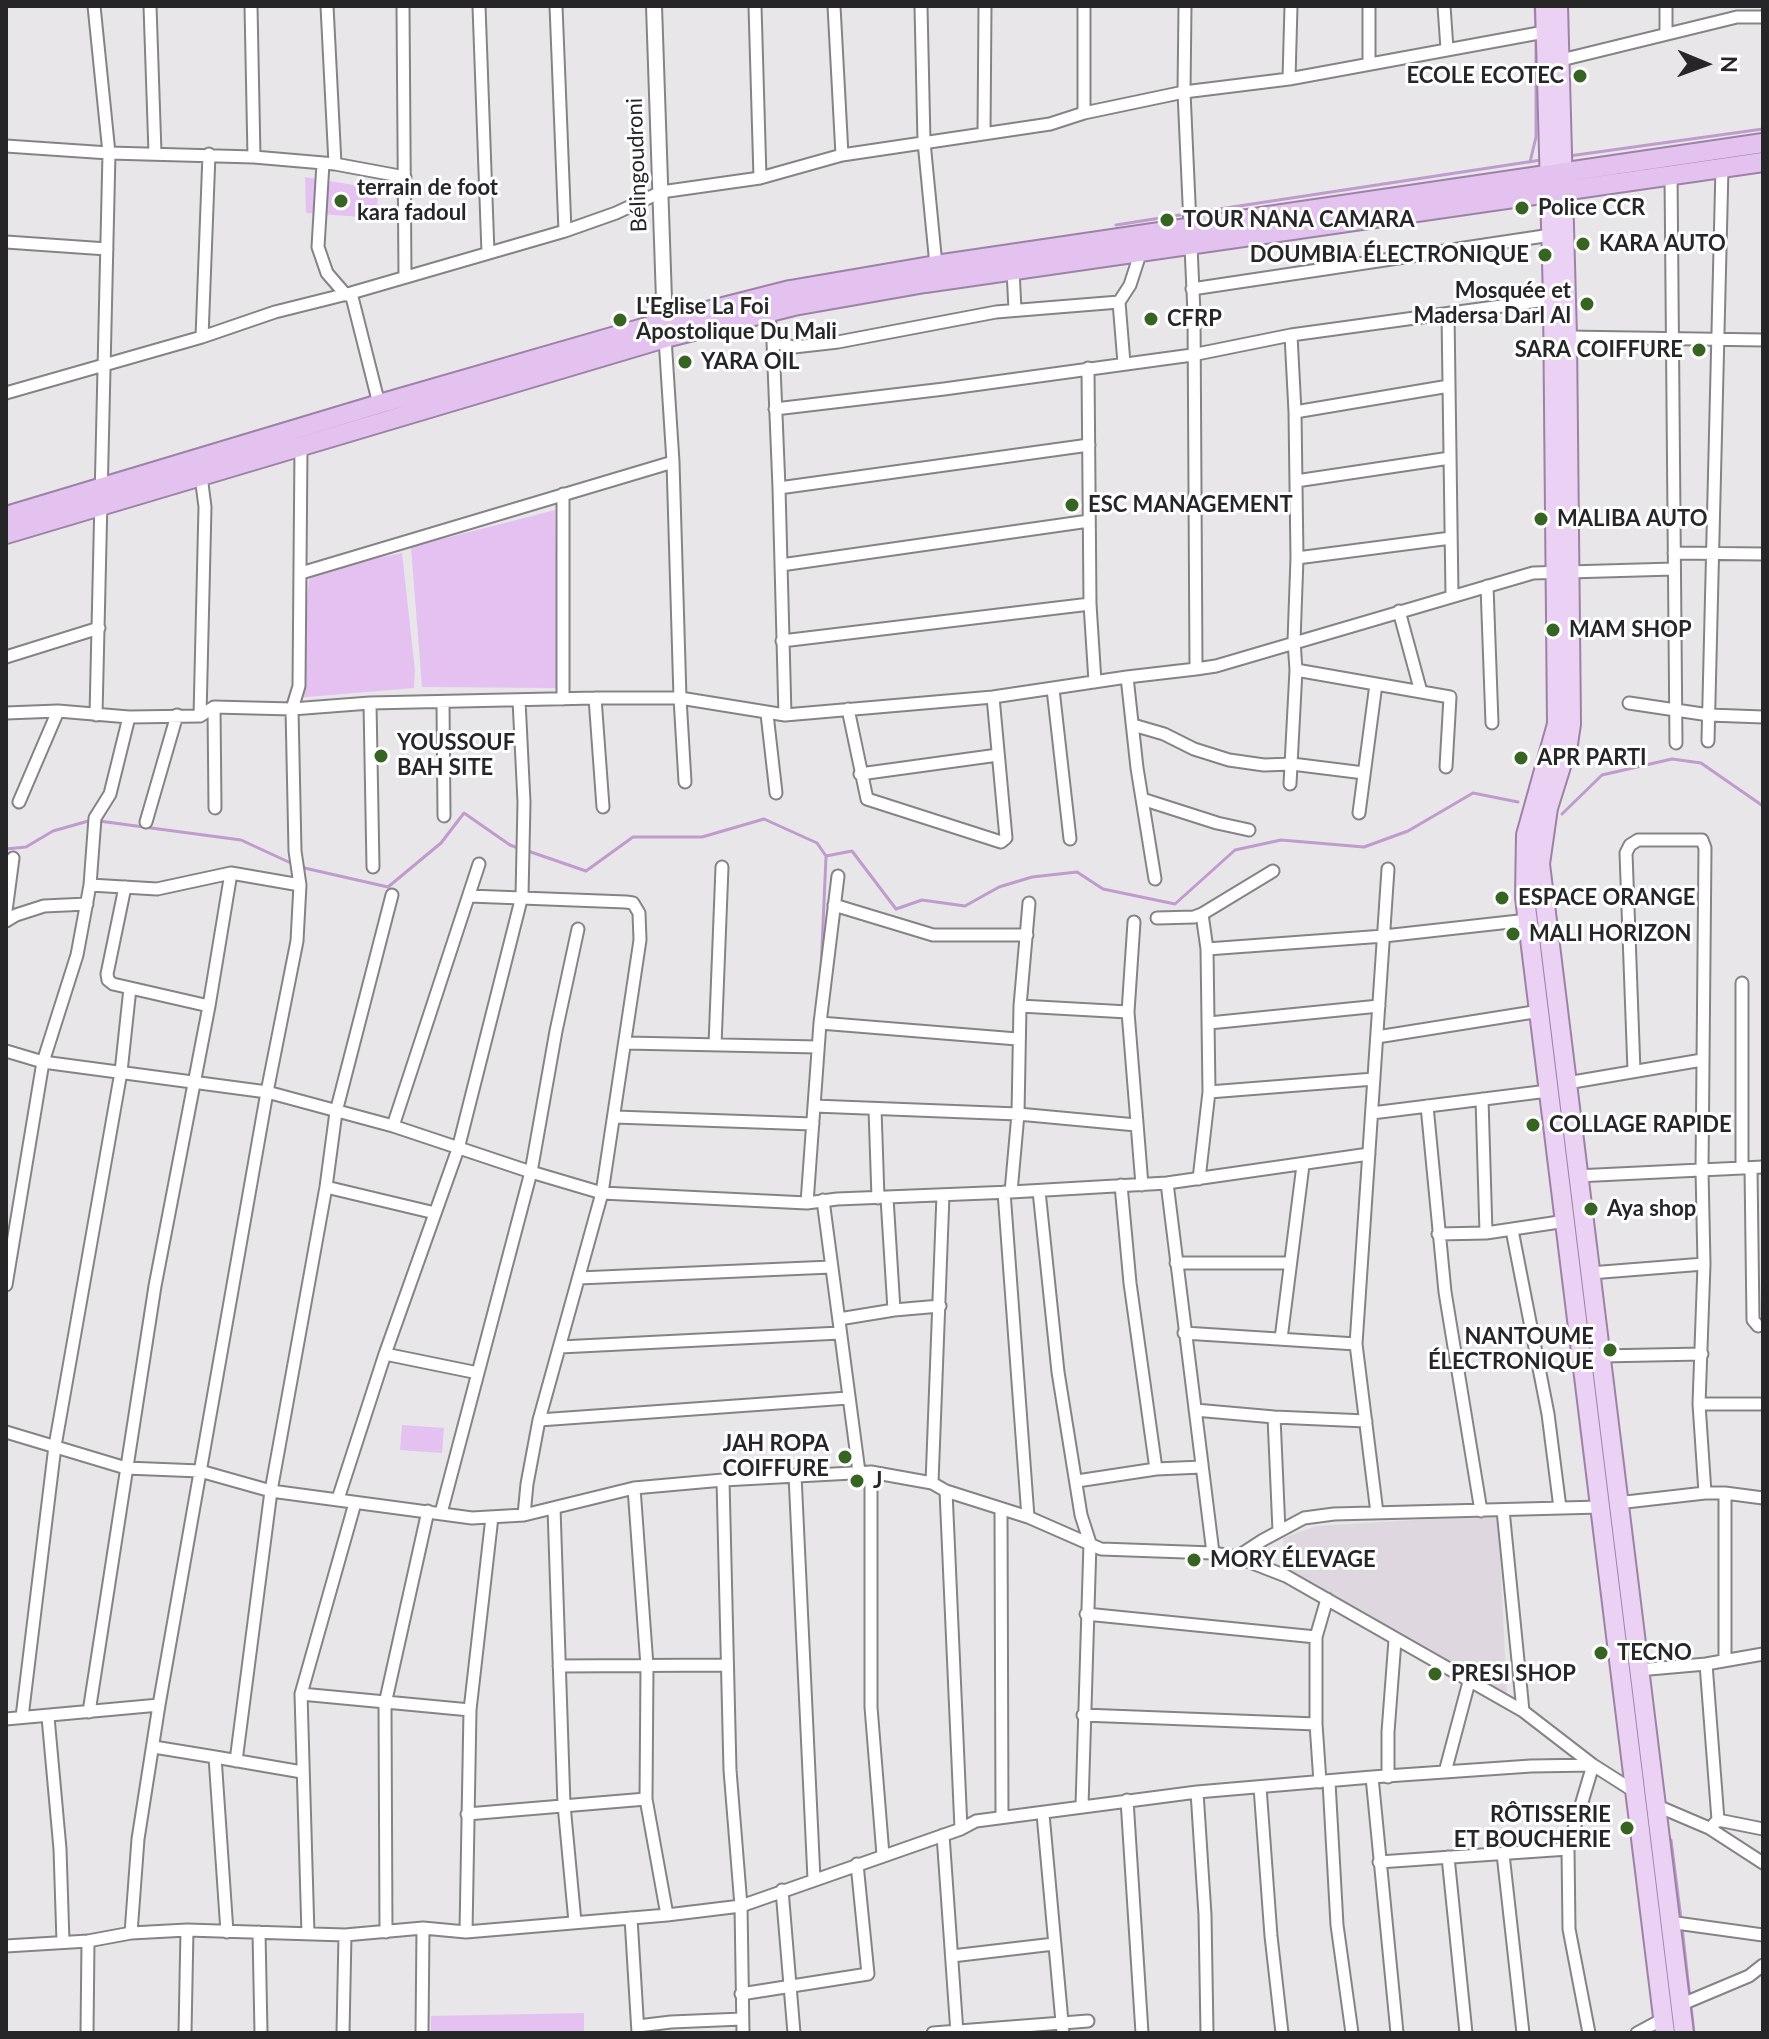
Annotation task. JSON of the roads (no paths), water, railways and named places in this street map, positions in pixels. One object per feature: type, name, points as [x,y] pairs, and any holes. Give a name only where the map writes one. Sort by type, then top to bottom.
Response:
[{"type":"highway","points":[[6,516],[201,476],[301,447],[790,290],[936,265],[1189,236],[1556,182],[1763,143]]},
{"type":"highway","points":[[1556,182],[1671,174],[1763,162]]},
{"type":"highway","points":[[6,534],[102,496],[379,404],[665,330],[850,296],[1141,251],[1189,236]]},
{"type":"main road","points":[[1545,6],[1552,31]]},
{"type":"main road","points":[[1558,6],[1552,31],[1552,62],[1556,182],[1567,337],[1563,572],[1557,724],[1526,835],[1525,884],[1548,1091],[1590,1273],[1601,1356],[1609,1505],[1633,1791],[1664,2026]]},
{"type":"main road","points":[[1556,182],[1551,235],[1571,724],[1543,827],[1540,864],[1567,1083],[1569,1176],[1566,1221],[1609,1505],[1638,1670],[1684,2033]]},
{"type":"street","points":[[94,6],[109,153],[96,715]]},
{"type":"street","points":[[150,6],[155,153]]},
{"type":"street","points":[[251,6],[254,157]]},
{"type":"street","points":[[327,6],[329,164],[318,247],[327,273],[349,294],[379,404]]},
{"type":"street","points":[[403,6],[405,277]]},
{"type":"street","points":[[479,6],[488,253]]},
{"type":"street","points":[[556,6],[565,231]]},
{"type":"street","name":"Bélingoudroni","points":[[654,6],[665,330]]},
{"type":"street","points":[[755,6],[760,178]]},
{"type":"street","points":[[834,6],[842,155]]},
{"type":"street","points":[[921,6],[924,142],[936,265]]},
{"type":"street","points":[[984,133],[985,6]]},
{"type":"street","points":[[1084,6],[1084,113]]},
{"type":"street","points":[[1185,6],[1184,92],[1192,289],[1196,669]]},
{"type":"street","points":[[1289,79],[1291,6]]},
{"type":"street","points":[[1369,6],[1369,64]]},
{"type":"street","points":[[1444,6],[1447,49]]},
{"type":"street","points":[[1666,6],[1666,34]]},
{"type":"street","points":[[1552,62],[1666,34],[1737,12],[1763,17]]},
{"type":"street","points":[[6,393],[202,337],[275,312],[349,294],[565,231],[616,213],[661,192],[760,178],[842,155],[1050,124],[1084,113],[1184,92],[1289,79],[1552,31]]},
{"type":"street","points":[[6,146],[109,153],[254,157],[329,164],[405,177]]},
{"type":"street","points":[[202,337],[209,154]]},
{"type":"street","points":[[1708,741],[1722,168]]},
{"type":"street","points":[[1671,174],[1676,743]]},
{"type":"street","points":[[1192,289],[1551,235]]},
{"type":"street","points":[[6,253],[6,242],[107,249]]},
{"type":"street","points":[[1124,363],[1119,302],[1130,285],[1141,251]]},
{"type":"street","points":[[1013,270],[1015,310]]},
{"type":"street","points":[[775,409],[1192,355],[1291,335],[1553,299]]},
{"type":"street","points":[[773,342],[794,347],[838,342],[1015,310],[1119,302]]},
{"type":"street","points":[[768,313],[773,342],[785,715]]},
{"type":"street","points":[[1448,314],[1452,595]]},
{"type":"street","points":[[665,330],[685,782]]},
{"type":"street","points":[[1290,784],[1296,670],[1297,558],[1291,335]]},
{"type":"street","points":[[1567,337],[1763,340]]},
{"type":"street","points":[[1088,368],[1090,604],[1095,682]]},
{"type":"street","points":[[1295,412],[1449,386]]},
{"type":"street","points":[[779,488],[1089,445]]},
{"type":"street","points":[[131,1933],[138,1839],[159,1705],[267,1092],[297,941],[300,885],[295,851],[292,709],[299,686],[301,447]]},
{"type":"street","points":[[1296,481],[1450,458]]},
{"type":"street","points":[[301,573],[673,462]]},
{"type":"street","points":[[200,716],[205,507],[201,476]]},
{"type":"street","points":[[563,494],[563,699]]},
{"type":"street","points":[[781,565],[1089,521]]},
{"type":"street","points":[[1297,558],[1451,538]]},
{"type":"street","points":[[1674,553],[1763,554]]},
{"type":"street","points":[[6,713],[58,711],[129,717],[200,716],[214,707],[292,709],[370,703],[680,698],[785,715],[993,697],[1216,666],[1533,573],[1674,569]]},
{"type":"street","points":[[1487,586],[1492,723]]},
{"type":"street","points":[[782,641],[1090,604]]},
{"type":"street","points":[[1399,611],[1421,692]]},
{"type":"street","points":[[6,657],[99,628]]},
{"type":"street","points":[[1296,670],[1450,697],[1446,767]]},
{"type":"street","points":[[1127,677],[1155,879]]},
{"type":"street","points":[[1359,813],[1376,684]]},
{"type":"street","points":[[1053,689],[1070,839]]},
{"type":"street","points":[[848,709],[867,799],[1001,842],[1006,838],[993,697]]},
{"type":"street","points":[[595,698],[603,807]]},
{"type":"street","points":[[338,1499],[385,1354],[458,1149],[522,896],[519,700]]},
{"type":"street","points":[[443,702],[444,816]]},
{"type":"street","points":[[370,703],[373,867]]},
{"type":"street","points":[[1629,703],[1709,715],[1763,717]]},
{"type":"street","points":[[214,707],[215,808]]},
{"type":"street","points":[[19,802],[58,711]]},
{"type":"street","points":[[767,714],[776,793]]},
{"type":"street","points":[[146,822],[177,715]]},
{"type":"street","points":[[6,1285],[43,1062],[77,955],[90,885],[95,822],[110,794],[129,717]]},
{"type":"street","points":[[1133,725],[1229,760],[1364,773]]},
{"type":"street","points":[[860,774],[998,755]]},
{"type":"street","points":[[1142,799],[1249,830]]},
{"type":"street","points":[[1634,1071],[1626,853],[1630,845],[1638,840],[1702,840],[1705,848],[1702,1060],[1704,1264],[1699,1404],[1705,1493]]},
{"type":"street","points":[[6,911],[13,858]]},
{"type":"street","points":[[393,1126],[479,864]]},
{"type":"street","points":[[715,1045],[722,867]]},
{"type":"street","points":[[1377,1513],[1356,1344],[1388,869]]},
{"type":"street","points":[[1157,918],[1202,914],[1273,871]]},
{"type":"street","points":[[90,885],[157,889],[231,873],[300,885]]},
{"type":"street","points":[[89,1712],[155,1286],[209,1006],[231,873]]},
{"type":"street","points":[[807,1203],[820,1023],[838,876]]},
{"type":"street","points":[[125,887],[108,980],[113,984],[209,1006]]},
{"type":"street","points":[[236,1761],[271,1491],[326,1187],[336,1112],[392,895]]},
{"type":"street","points":[[469,896],[626,902],[637,906],[640,940],[602,1193],[539,1420],[524,1515]]},
{"type":"street","points":[[1028,1517],[1008,1192],[1018,1114],[1017,1039],[1029,903]]},
{"type":"street","points":[[6,921],[44,906],[87,904]]},
{"type":"street","points":[[834,905],[933,935],[1027,935]]},
{"type":"street","points":[[1199,1179],[1209,1092],[1207,949],[1202,914]]},
{"type":"street","points":[[1207,949],[1384,936],[1528,920]]},
{"type":"street","points":[[1134,922],[1128,1012],[1142,1185]]},
{"type":"street","points":[[441,1513],[531,1172],[578,929]]},
{"type":"street","points":[[1742,983],[1758,1276],[1753,1320],[1758,1326]]},
{"type":"street","points":[[22,1717],[55,1446],[121,1072],[130,988]]},
{"type":"street","points":[[1020,1006],[1128,1012]]},
{"type":"street","points":[[1209,1023],[1379,1006]]},
{"type":"street","points":[[1377,1037],[1540,1011]]},
{"type":"street","points":[[820,1023],[1017,1039]]},
{"type":"street","points":[[626,1043],[818,1047]]},
{"type":"street","points":[[6,1051],[43,1062],[267,1092],[393,1126],[602,1193],[807,1203],[1167,1183],[1369,1154]]},
{"type":"street","points":[[1567,1083],[1702,1060]]},
{"type":"street","points":[[1209,1092],[1374,1079]]},
{"type":"street","points":[[1372,1113],[1548,1091]]},
{"type":"street","points":[[1482,1099],[1486,1233]]},
{"type":"street","points":[[814,1106],[1018,1114],[1136,1125]]},
{"type":"street","points":[[1427,1106],[1445,1292],[1481,1511]]},
{"type":"street","points":[[875,1109],[894,1310]]},
{"type":"street","points":[[615,1117],[813,1124]]},
{"type":"street","points":[[1281,1339],[1303,1165]]},
{"type":"street","points":[[1281,1339],[1303,1165]]},
{"type":"street","points":[[1569,1176],[1752,1168]]},
{"type":"street","points":[[1167,1183],[1213,1553]]},
{"type":"street","points":[[1121,1185],[1130,1283],[1156,1469]]},
{"type":"street","points":[[326,1187],[435,1213]]},
{"type":"street","points":[[1039,1191],[1058,1372],[1081,1515],[1090,1543],[1082,1806]]},
{"type":"street","points":[[932,1483],[943,1195]]},
{"type":"street","points":[[823,1200],[848,1398],[865,1472],[871,1707],[883,1855]]},
{"type":"street","points":[[1438,1234],[1486,1233],[1566,1221]]},
{"type":"street","points":[[1512,1230],[1548,1414],[1560,1508]]},
{"type":"street","points":[[1176,1263],[1290,1263]]},
{"type":"street","points":[[1590,1273],[1704,1264]]},
{"type":"street","points":[[579,1278],[831,1267]]},
{"type":"street","points":[[839,1319],[940,1306]]},
{"type":"street","points":[[560,1347],[840,1333]]},
{"type":"street","points":[[1184,1333],[1356,1344]]},
{"type":"street","points":[[385,1354],[478,1373]]},
{"type":"street","points":[[1601,1356],[1702,1354]]},
{"type":"street","points":[[539,1420],[848,1398]]},
{"type":"street","points":[[1699,1404],[1763,1404]]},
{"type":"street","points":[[1195,1410],[1366,1421]]},
{"type":"street","points":[[1274,1417],[1279,1531]]},
{"type":"street","points":[[6,1432],[126,1468],[200,1471],[271,1491],[472,1518],[524,1515],[634,1488],[723,1480],[865,1472],[932,1483],[946,1491],[1028,1517],[1101,1549],[1213,1553],[1237,1557],[1286,1576],[1523,1711],[1593,1765],[1654,1804],[1714,1824],[1763,1829]]},
{"type":"street","points":[[1077,1481],[1156,1469],[1202,1467]]},
{"type":"street","points":[[795,1475],[814,1879]]},
{"type":"street","points":[[723,1480],[730,1770],[741,1906],[743,2033]]},
{"type":"street","points":[[634,1488],[647,1666],[646,1799],[667,1915]]},
{"type":"street","points":[[946,1491],[961,1829]]},
{"type":"street","points":[[1237,1557],[1304,1518],[1609,1505],[1705,1493],[1763,1498]]},
{"type":"street","points":[[1725,1493],[1725,1660]]},
{"type":"street","points":[[308,1934],[301,1694],[355,1503]]},
{"type":"street","points":[[554,1508],[564,1805],[575,1922]]},
{"type":"street","points":[[1001,1509],[1002,1817]]},
{"type":"street","points":[[1503,1510],[1523,1711]]},
{"type":"street","points":[[386,1932],[385,1704],[428,1511]]},
{"type":"street","points":[[466,1932],[470,1710],[492,1517]]},
{"type":"street","points":[[1327,1599],[1316,1637],[1316,1724],[1337,1925],[1352,2033]]},
{"type":"street","points":[[1086,1614],[1316,1637]]},
{"type":"street","points":[[1388,1777],[1395,1640]]},
{"type":"street","points":[[1638,1670],[1706,1664],[1763,1654]]},
{"type":"street","points":[[1706,1664],[1714,1824],[1763,1863]]},
{"type":"street","points":[[559,1666],[727,1665]]},
{"type":"street","points":[[1445,1772],[1469,1682]]},
{"type":"street","points":[[301,1694],[470,1710]]},
{"type":"street","points":[[6,1719],[159,1705]]},
{"type":"street","points":[[1083,1715],[1316,1724]]},
{"type":"street","points":[[48,1717],[60,1849],[63,1942]]},
{"type":"street","points":[[154,1747],[302,1772]]},
{"type":"street","points":[[215,1757],[227,1932]]},
{"type":"street","points":[[6,1946],[187,1930],[345,1935],[423,1928],[466,1932],[667,1915],[741,1906],[961,1829],[976,1821],[1197,1792],[1445,1772],[1593,1765]]},
{"type":"street","points":[[1589,2033],[1569,1929],[1568,1849],[1593,1765]]},
{"type":"street","points":[[1372,1777],[1397,2033]]},
{"type":"street","points":[[1260,1787],[1282,2033]]},
{"type":"street","points":[[1197,1792],[1205,1915],[1207,2033]]},
{"type":"street","points":[[467,1814],[646,1799]]},
{"type":"street","points":[[1127,1800],[1142,2033]]},
{"type":"street","points":[[1043,1814],[1063,2027]]},
{"type":"street","points":[[943,1835],[957,2032]]},
{"type":"street","points":[[1379,1862],[1568,1849]]},
{"type":"street","points":[[1503,1854],[1523,2033]]},
{"type":"street","points":[[1448,1857],[1466,2033]]},
{"type":"street","points":[[741,1994],[868,1974],[857,1864]]},
{"type":"street","points":[[782,1890],[794,2033]]},
{"type":"street","points":[[631,1918],[638,2030],[671,2022],[742,2019]]},
{"type":"street","points":[[1669,1922],[1763,1935]]},
{"type":"street","points":[[422,2033],[423,1928]]},
{"type":"street","points":[[185,2033],[187,1930]]},
{"type":"street","points":[[259,1932],[261,2033]]},
{"type":"street","points":[[343,2033],[345,1935]]},
{"type":"street","points":[[87,2033],[88,1941]]},
{"type":"street","points":[[952,1956],[1054,1944]]},
{"type":"street","points":[[1680,2005],[1749,1976],[1763,1965]]},
{"type":"street","points":[[933,2033],[1063,2027],[1088,2021]]},
{"type":"street","points":[[1637,2033],[1664,2026]]},
{"type":"waterway","points":[[1535,6],[1536,31]]},
{"type":"waterway","points":[[1530,162],[1536,137],[1536,38]]},
{"type":"waterway","points":[[1569,156],[1763,129]]},
{"type":"waterway","points":[[1193,213],[1541,160]]},
{"type":"waterway","points":[[1116,225],[1186,214]]},
{"type":"waterway","points":[[1562,814],[1602,775],[1672,759],[1701,763],[1763,806]]},
{"type":"waterway","points":[[525,850],[586,871],[633,837],[702,837],[764,819],[817,843],[826,856],[852,851],[896,909],[922,900],[965,906],[999,887],[1032,877],[1077,872],[1103,889],[1175,904],[1235,850],[1281,840],[1364,847],[1408,831],[1473,793],[1518,802]]},
{"type":"waterway","points":[[300,867],[388,887],[441,843],[464,813],[518,848]]},
{"type":"waterway","points":[[6,849],[26,847],[53,831],[92,820]]},
{"type":"waterway","points":[[99,821],[241,840],[293,864]]},
{"type":"waterway","points":[[821,969],[826,857]]},
{"type":"waterway","points":[[1671,1840],[1681,1919]]},
{"type":"waterway","points":[[1682,1927],[1690,1999]]},
{"type":"waterway","points":[[1691,2006],[1694,2033]]},
{"type":"place","name":"ECOLE ECOTEC","points":[[1580,76]]},
{"type":"place","name":"terrain de foot kara fadoul","points":[[341,201]]},
{"type":"place","name":"Police CCR","points":[[1522,208]]},
{"type":"place","name":"TOUR NANA CAMARA","points":[[1167,220]]},
{"type":"place","name":"KARA AUTO","points":[[1583,244]]},
{"type":"place","name":"DOUMBIA ÉLECTRONIQUE","points":[[1545,255]]},
{"type":"place","name":"Mosquée et Madersa Darl Al","points":[[1587,304]]},
{"type":"place","name":"CFRP","points":[[1151,319]]},
{"type":"place","name":"L'Eglise La Foi Apostolique Du Mali","points":[[620,320]]},
{"type":"place","name":"SARA COIFFURE","points":[[1699,350]]},
{"type":"place","name":"YARA OIL","points":[[685,362]]},
{"type":"place","name":"ESC MANAGEMENT","points":[[1072,505]]},
{"type":"place","name":"MALIBA AUTO","points":[[1541,519]]},
{"type":"place","name":"MAM SHOP","points":[[1553,630]]},
{"type":"place","name":"YOUSSOUF BAH SITE","points":[[381,756]]},
{"type":"place","name":"APR PARTI","points":[[1521,758]]},
{"type":"place","name":"ESPACE ORANGE","points":[[1502,898]]},
{"type":"place","name":"MALI HORIZON","points":[[1513,934]]},
{"type":"place","name":"COLLAGE RAPIDE","points":[[1533,1125]]},
{"type":"place","name":"Aya shop","points":[[1591,1209]]},
{"type":"place","name":"NANTOUME ÉLECTRONIQUE","points":[[1610,1350]]},
{"type":"place","name":"JAH ROPA COIFFURE","points":[[845,1457]]},
{"type":"place","name":"J","points":[[857,1481]]},
{"type":"place","name":"MORY ÉLEVAGE","points":[[1194,1560]]},
{"type":"place","name":"TECNO","points":[[1601,1653]]},
{"type":"place","name":"PRESI SHOP","points":[[1435,1674]]},
{"type":"place","name":"RÔTISSERIE ET BOUCHERIE","points":[[1627,1828]]}]
